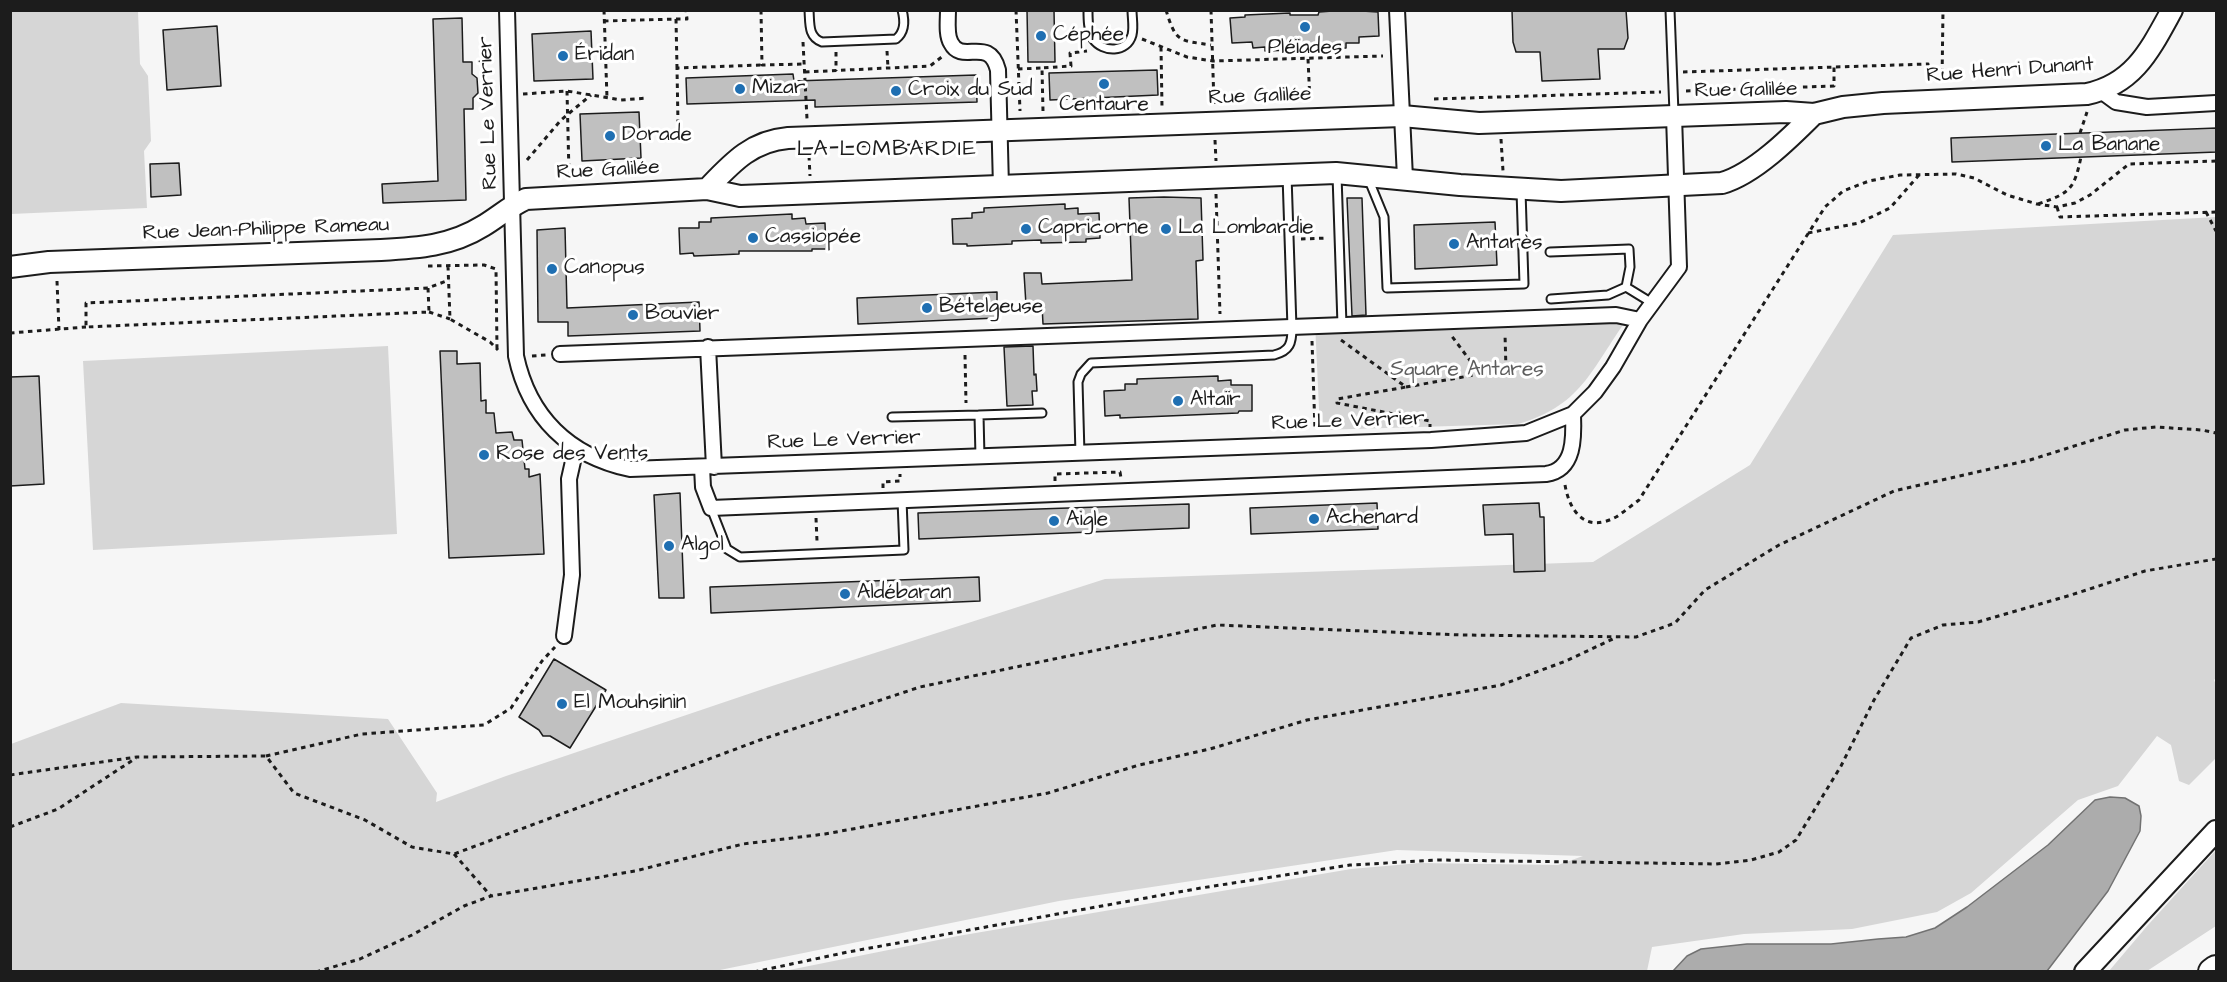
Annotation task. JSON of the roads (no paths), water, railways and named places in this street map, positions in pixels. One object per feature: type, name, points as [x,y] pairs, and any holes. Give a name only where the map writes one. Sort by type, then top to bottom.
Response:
[{"type":"highway","points":[[2212,972],[2217,969]]},
{"type":"street","name":"Rue Le Verrier","points":[[507,10],[516,356],[520,376],[537,411],[550,426],[576,448],[611,465],[630,469],[708,467],[1431,440],[1526,433],[1573,414]]},
{"type":"street","points":[[948,10],[948,35],[954,48],[959,51],[982,51],[990,54],[996,62],[1001,186]]},
{"type":"street","points":[[1397,10],[1405,178]]},
{"type":"street","name":"Rue Henri Dunant","points":[[1814,114],[1843,106],[2087,94],[2101,91],[2117,84],[2133,71],[2172,10]]},
{"type":"street","points":[[2101,91],[2116,102],[2147,107],[2217,103]]},
{"type":"street","name":"Rue Galilée","points":[[707,189],[731,164],[755,147],[770,140],[1215,123],[1402,108],[1479,123],[1786,112],[1814,114]]},
{"type":"street","name":"Rue Galilée","points":[[512,205],[526,199],[707,189],[740,196],[1001,186],[1216,185],[1287,175],[1336,173],[1561,190],[1722,183],[1733,180],[1787,140],[1814,114]]},
{"type":"street","points":[[708,347],[708,467],[703,487],[711,508],[1546,474],[1559,470],[1570,457],[1573,414],[1590,398],[1607,375],[1640,320],[1679,267],[1674,116]]},
{"type":"street","name":"Rue Jean-Philippe Rameau","points":[[10,267],[49,262],[381,250],[431,246],[448,243],[465,236],[512,205]]},
{"type":"street","points":[[560,354],[1616,315],[1640,320]]},
{"type":"street","points":[[564,636],[572,575],[569,479],[576,448]]},
{"type":"street","points":[[2085,972],[2217,831]]},
{"type":"lane","points":[[809,10],[811,33],[814,38],[822,42],[835,42],[896,39],[901,35],[904,18],[902,10]]},
{"type":"lane","points":[[1088,10],[1088,27],[1095,42],[1112,50],[1126,44],[1132,35],[1132,10]]},
{"type":"lane","points":[[1670,10],[1674,116]]},
{"type":"lane","points":[[1336,173],[1342,325]]},
{"type":"lane","points":[[1080,454],[1078,382],[1081,374],[1091,363],[1274,356],[1288,349],[1291,343],[1292,328],[1287,175]]},
{"type":"lane","points":[[1367,175],[1384,217],[1387,288],[1524,284],[1512,188]]},
{"type":"lane","points":[[1550,252],[1629,249],[1630,267],[1626,287]]},
{"type":"lane","points":[[1626,287],[1652,303]]},
{"type":"lane","points":[[1551,299],[1608,295],[1626,287]]},
{"type":"lane","points":[[892,417],[1042,413]]},
{"type":"lane","points":[[979,415],[980,457]]},
{"type":"lane","points":[[711,508],[727,549],[734,555],[740,557],[818,554],[904,550],[902,500]]},
{"type":"place","name":"Pléïades","points":[[1305,27]]},
{"type":"place","name":"Céphée","points":[[1041,36]]},
{"type":"place","name":"Éridan","points":[[563,56]]},
{"type":"place","name":"Centaure","points":[[1104,84]]},
{"type":"place","name":"Mizar","points":[[740,89]]},
{"type":"place","name":"Croix du Sud","points":[[896,91]]},
{"type":"place","name":"Dorade","points":[[610,136]]},
{"type":"place","name":"La Banane","points":[[2046,146]]},
{"type":"place","name":"Capricorne","points":[[1026,229]]},
{"type":"place","name":"La Lombardie","points":[[1166,229]]},
{"type":"place","name":"Cassiopée","points":[[753,238]]},
{"type":"place","name":"Antarès","points":[[1454,244]]},
{"type":"place","name":"Canopus","points":[[552,269]]},
{"type":"place","name":"Bételgeuse","points":[[927,308]]},
{"type":"place","name":"Bouvier","points":[[633,315]]},
{"type":"place","name":"Altaïr","points":[[1178,401]]},
{"type":"place","name":"Rose des Vents","points":[[484,455]]},
{"type":"place","name":"Achenard","points":[[1314,519]]},
{"type":"place","name":"Aigle","points":[[1054,521]]},
{"type":"place","name":"Algol","points":[[669,546]]},
{"type":"place","name":"Aldébaran","points":[[845,594]]},
{"type":"place","name":"El Mouhsinin","points":[[562,704]]},
{"type":"district","name":"LA LOMBARDIE","points":[[887,150]]},
{"type":"park label","name":"Square Antares","points":[[1467,371]]}]
